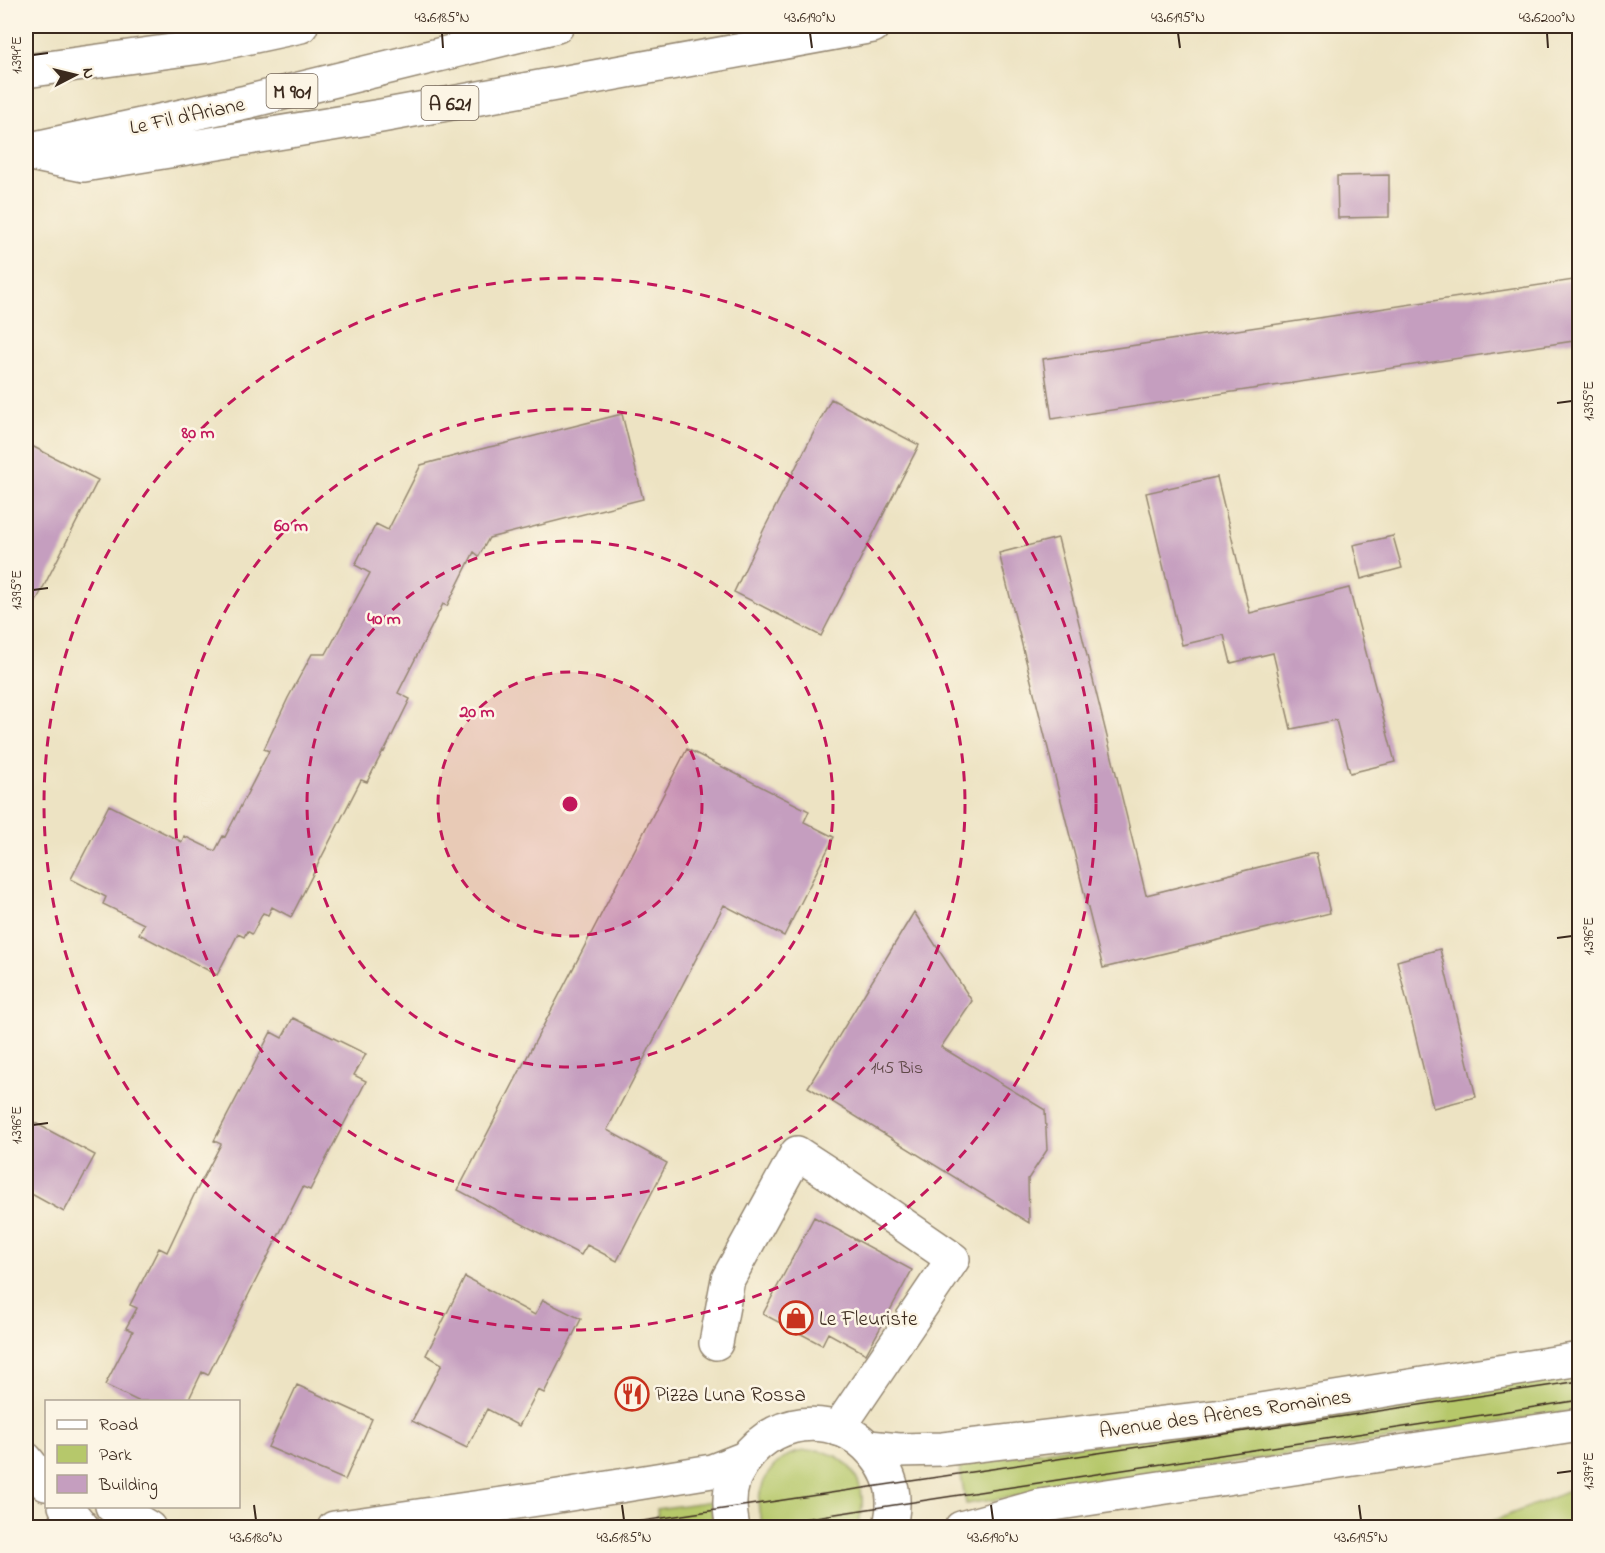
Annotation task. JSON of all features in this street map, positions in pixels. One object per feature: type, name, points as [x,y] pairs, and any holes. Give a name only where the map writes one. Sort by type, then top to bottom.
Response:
[{"type":"main road","points":[[26,70],[208,46],[301,26]]},
{"type":"main road","name":"Le Fil d'Ariane","points":[[26,151],[246,102],[557,26]]},
{"type":"main road","name":"A 621","points":[[26,151],[84,165],[381,116],[873,26]]},
{"type":"main road","points":[[716,1343],[728,1279],[796,1153],[953,1259],[838,1429]]},
{"type":"main road","name":"Avenue des Arènes Romaines","points":[[869,1447],[899,1450],[943,1449],[1175,1422],[1580,1359]]},
{"type":"main road","points":[[733,1527],[729,1507],[733,1482],[745,1458],[760,1441],[780,1430],[802,1424],[826,1425],[849,1432],[869,1447],[882,1464],[891,1484],[893,1505],[890,1527]]},
{"type":"main road","points":[[961,1527],[1040,1506],[1580,1425]]},
{"type":"main road","points":[[334,1527],[552,1497],[712,1471],[745,1458]]},
{"type":"main road","points":[[26,1459],[45,1469]]},
{"type":"main road","points":[[26,1459],[45,1483]]},
{"type":"main road","points":[[67,1508],[83,1527]]},
{"type":"main road","points":[[116,1508],[149,1527]]},
{"type":"green space","points":[[1579,1369],[1579,1410],[966,1504],[959,1464]]},
{"type":"green space","points":[[817,1450],[836,1456],[845,1462],[857,1478],[862,1507],[856,1527],[765,1527],[759,1510],[759,1500],[769,1473],[781,1460],[790,1455]]},
{"type":"green space","points":[[1579,1487],[1579,1527],[1478,1527]]},
{"type":"green space","points":[[712,1501],[715,1527],[659,1527],[657,1509]]},
{"type":"building","points":[[1389,175],[1389,217],[1338,218],[1337,176]]},
{"type":"building","points":[[1580,279],[1580,340],[1052,419],[1043,359]]},
{"type":"building","points":[[831,399],[919,445],[821,636],[734,592]]},
{"type":"building","points":[[622,414],[643,499],[489,538],[479,556],[474,552],[447,606],[443,604],[398,693],[410,699],[384,752],[367,782],[361,780],[291,917],[272,907],[268,915],[263,913],[252,934],[247,931],[244,937],[238,934],[217,975],[139,934],[144,924],[103,904],[106,897],[71,879],[109,805],[182,842],[184,836],[215,851],[223,836],[225,837],[269,751],[264,749],[312,654],[326,654],[370,573],[355,565],[376,524],[388,530],[421,465]]},
{"type":"building","points":[[26,443],[98,480],[26,621]]},
{"type":"building","points":[[1217,477],[1250,613],[1349,588],[1395,762],[1350,773],[1336,720],[1291,729],[1273,653],[1231,663],[1224,635],[1182,645],[1146,493]]},
{"type":"building","points":[[1393,536],[1402,568],[1361,579],[1353,545]]},
{"type":"building","points":[[1058,538],[1146,895],[1316,853],[1330,913],[1103,968],[999,553]]},
{"type":"building","points":[[687,749],[809,811],[804,822],[834,837],[784,936],[724,905],[607,1130],[667,1163],[617,1261],[587,1245],[581,1255],[458,1190]]},
{"type":"building","points":[[914,912],[972,1001],[941,1047],[1045,1110],[1047,1150],[1028,1179],[1029,1223],[808,1087]]},
{"type":"building","points":[[1440,949],[1476,1097],[1433,1108],[1397,961]]},
{"type":"building","points":[[293,1018],[366,1054],[354,1075],[366,1081],[310,1190],[303,1187],[208,1375],[202,1372],[188,1400],[136,1400],[105,1385],[133,1331],[126,1328],[137,1308],[130,1305],[159,1248],[167,1252],[221,1144],[214,1141],[271,1032],[282,1038]]},
{"type":"building","points":[[26,1118],[95,1155],[64,1212],[26,1191]]},
{"type":"building","points":[[814,1217],[912,1270],[866,1354],[828,1333],[822,1345],[763,1314]]},
{"type":"building","points":[[465,1277],[535,1315],[543,1300],[581,1319],[544,1393],[538,1390],[519,1426],[487,1409],[467,1448],[412,1421],[442,1364],[426,1355]]},
{"type":"building","points":[[297,1385],[372,1419],[345,1480],[268,1447]]},
{"type":"tram line","points":[[596,1528],[1580,1381]]},
{"type":"tram line","points":[[744,1528],[1580,1400]]},
{"type":"place","name":"Le Fleuriste","points":[[796,1318]]},
{"type":"place","name":"Pizza Luna Rossa","points":[[632,1394]]}]
